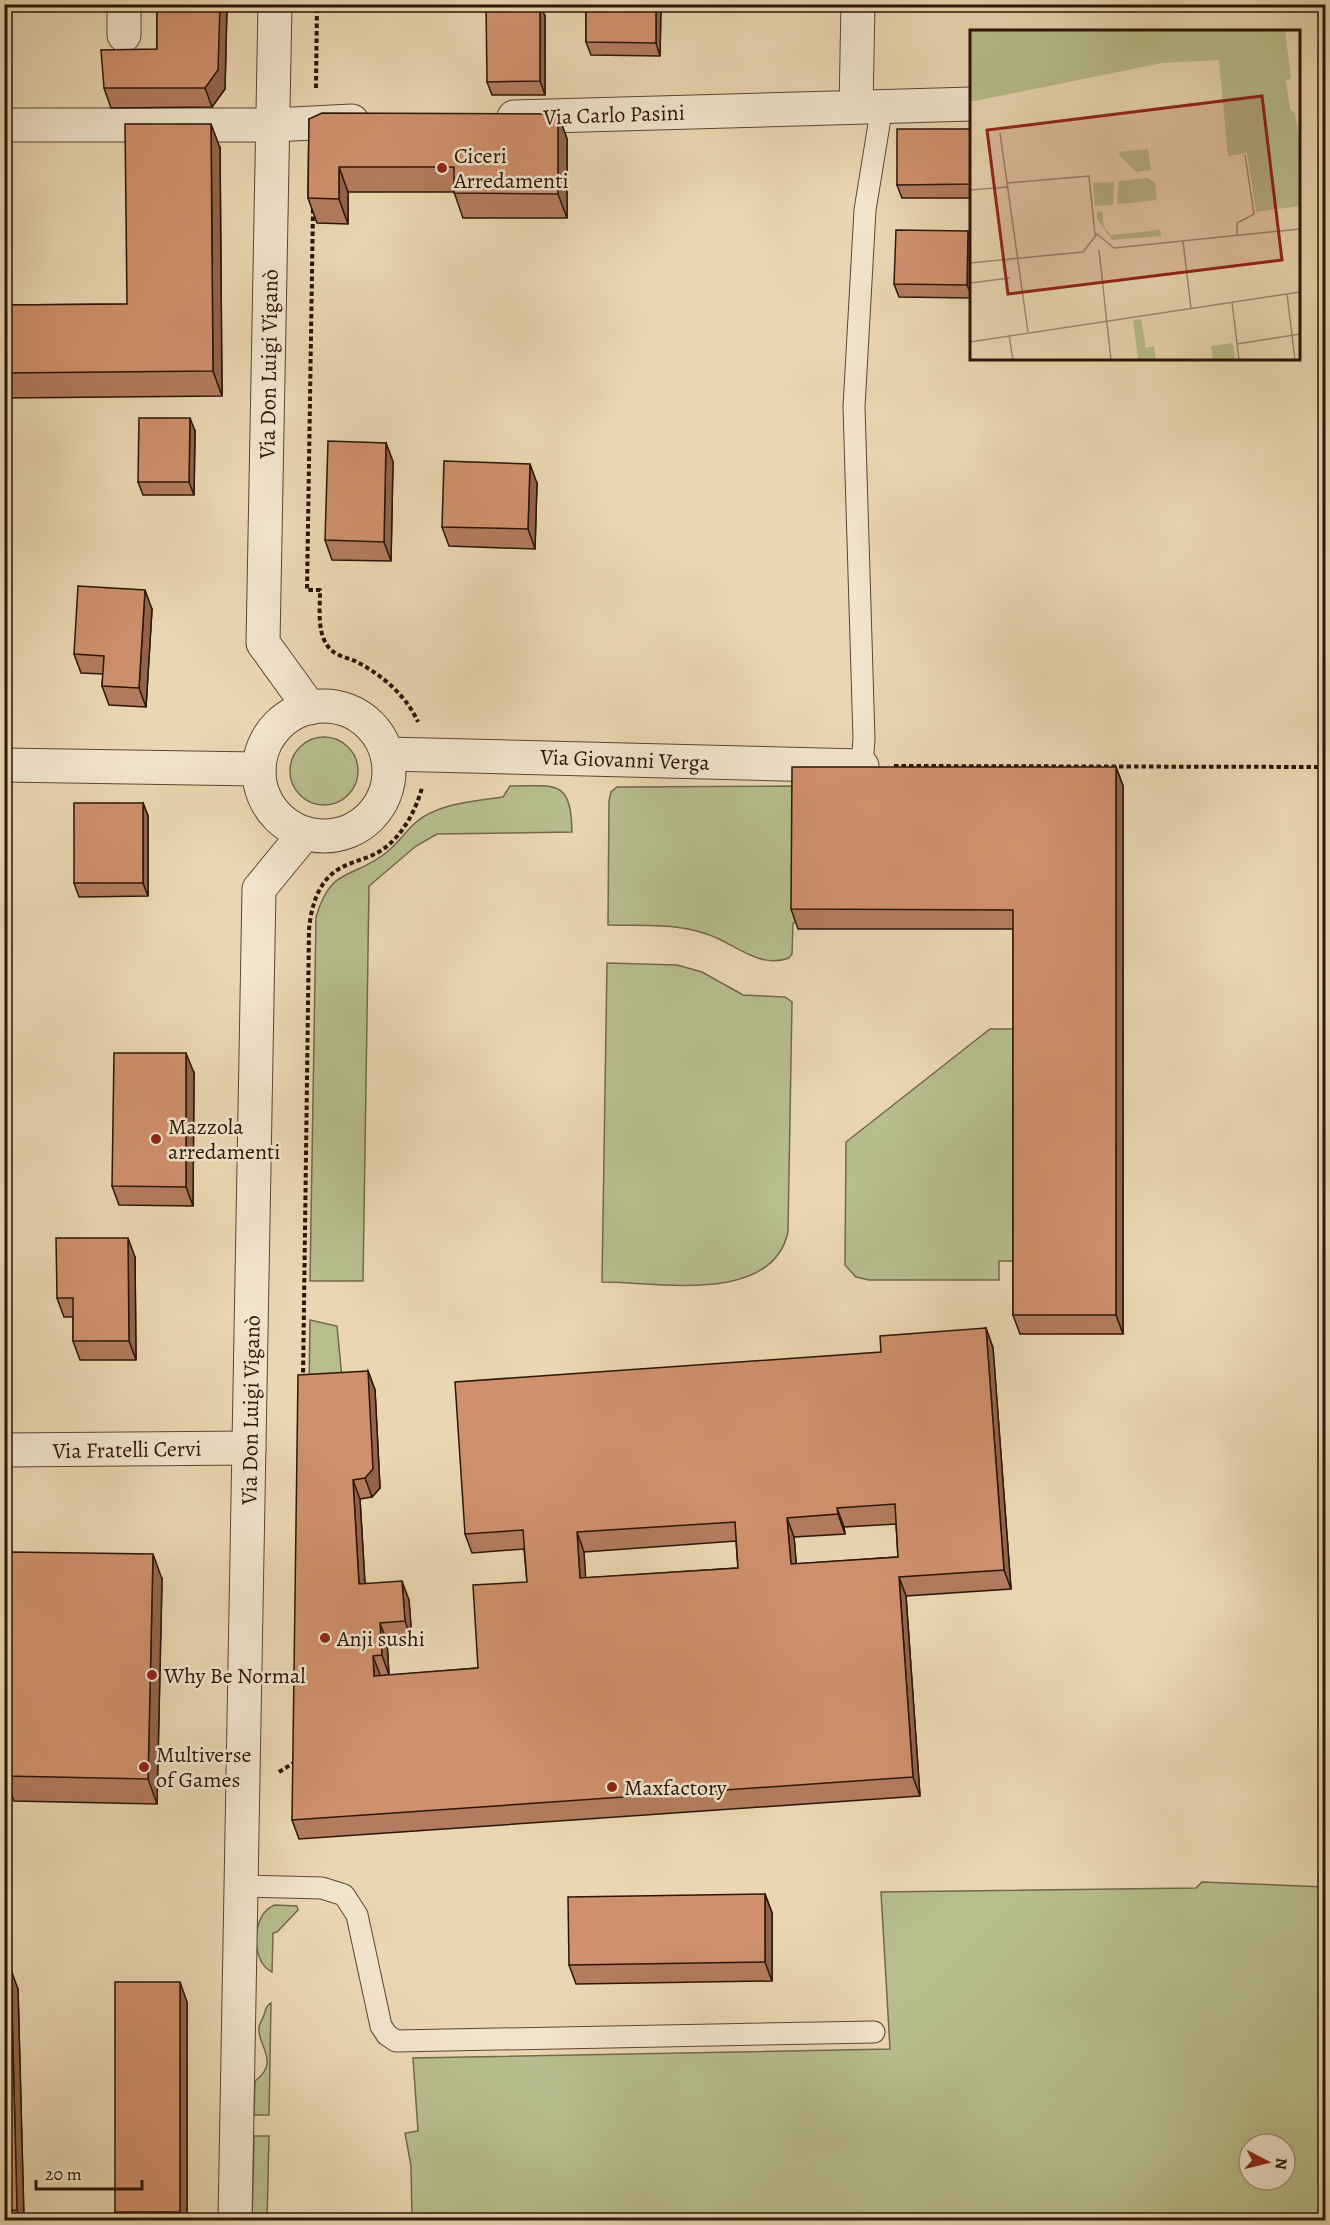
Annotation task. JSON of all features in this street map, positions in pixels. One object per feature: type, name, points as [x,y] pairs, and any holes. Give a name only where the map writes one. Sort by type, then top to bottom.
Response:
[{"type":"street","name":"Via Don Luigi Viganò","points":[[275,4],[263,643],[310,708]]},
{"type":"street","points":[[858,4],[869,106]]},
{"type":"street","name":"Via Carlo Pasini","points":[[480,118],[970,105]]},
{"type":"street","points":[[4,125],[273,125],[386,120]]},
{"type":"street","points":[[310,708],[339,708],[364,720],[382,741],[387,754],[389,768],[385,795],[370,819],[358,827],[332,836],[305,833],[292,828],[272,809],[263,790],[259,769],[262,755],[274,729],[285,719],[310,708]]},
{"type":"street","name":"Via Giovanni Verga","points":[[387,754],[862,766]]},
{"type":"street","points":[[4,765],[259,769]]},
{"type":"street","name":"Via Don Luigi Viganò","points":[[235,2220],[259,890],[305,833]]},
{"type":"street","name":"Via Fratelli Cervi","points":[[4,1450],[249,1448]]},
{"type":"lane","points":[[862,766],[864,739],[854,407],[869,106]]},
{"type":"lane","points":[[241,1886],[322,1888],[344,1895],[357,1915],[381,2026],[387,2036],[396,2041],[874,2032]]},
{"type":"path","points":[[315,123],[317,4]]},
{"type":"path","points":[[303,1381],[309,930],[312,906],[331,874],[383,849],[407,824],[422,788],[425,754],[418,722],[402,697],[367,668],[333,652],[327,645],[321,626],[320,590],[307,590],[314,206]]},
{"type":"path","points":[[862,766],[1326,767]]},
{"type":"path","points":[[273,1775],[296,1762],[296,1750]]},
{"type":"green space","points":[[324,737],[337,740],[348,747],[355,758],[358,771],[355,784],[348,795],[337,802],[324,805],[311,802],[300,795],[293,784],[290,771],[293,758],[300,747],[311,740]]},
{"type":"green space","points":[[510,786],[549,786],[558,789],[568,802],[572,832],[437,834],[416,846],[369,886],[363,1281],[310,1281],[316,917],[322,901],[335,882],[383,855],[424,816],[457,804],[503,797]]},
{"type":"green space","points":[[799,786],[798,922],[793,923],[792,954],[789,958],[770,961],[761,959],[719,939],[678,927],[608,925],[609,801],[611,792],[617,787]]},
{"type":"green space","points":[[607,963],[677,965],[702,972],[743,995],[785,997],[792,1002],[788,1232],[778,1255],[760,1271],[737,1280],[710,1284],[602,1282]]},
{"type":"green space","points":[[990,1029],[1019,1029],[1019,1261],[999,1261],[999,1280],[869,1280],[856,1277],[845,1265],[846,1142]]},
{"type":"green space","points":[[310,1320],[337,1326],[342,1378],[309,1394]]},
{"type":"green space","points":[[1202,1882],[1325,1887],[1325,2220],[412,2220],[411,2166],[405,2133],[418,2131],[413,2058],[890,2049],[881,1892],[1196,1888]]},
{"type":"green space","points":[[275,1905],[297,1906],[298,1910],[277,1932],[273,1933],[272,1972],[265,1967],[260,1958],[256,1938],[261,1917]]},
{"type":"green space","points":[[271,2003],[269,2115],[254,2115],[255,2081],[263,2074],[267,2060],[259,2034],[259,2026],[266,2008]]},
{"type":"green space","points":[[254,2136],[269,2136],[267,2220],[252,2220]]},
{"type":"building","points":[[157,4],[220,4],[218,70],[205,88],[104,88],[101,50],[157,49]]},
{"type":"building","points":[[486,4],[540,4],[540,81],[487,82]]},
{"type":"building","points":[[586,4],[656,4],[656,43],[586,42]]},
{"type":"building","name":"Ciceri Arredamenti","points":[[322,113],[558,114],[558,194],[454,193],[454,167],[339,167],[339,199],[308,198],[309,119]]},
{"type":"building","points":[[125,124],[211,124],[213,371],[4,373],[4,305],[127,304]]},
{"type":"building","points":[[897,129],[970,129],[970,184],[897,185]]},
{"type":"building","points":[[896,230],[968,231],[967,285],[894,284]]},
{"type":"building","points":[[139,418],[190,418],[189,482],[138,482]]},
{"type":"building","points":[[328,441],[386,443],[384,542],[325,540]]},
{"type":"building","points":[[444,461],[530,464],[528,529],[442,527]]},
{"type":"building","points":[[78,586],[145,590],[139,688],[102,686],[104,656],[74,654]]},
{"type":"building","points":[[792,767],[1116,767],[1116,1315],[1013,1315],[1013,910],[791,909]]},
{"type":"building","points":[[74,803],[143,803],[143,883],[74,883]]},
{"type":"building","name":"Mazzola arredamenti","points":[[114,1053],[186,1053],[186,1187],[112,1186]]},
{"type":"building","points":[[56,1238],[128,1238],[129,1341],[73,1341],[73,1298],[57,1298]]},
{"type":"building","points":[[986,1328],[1004,1570],[899,1577],[913,1777],[292,1820],[298,1375],[368,1371],[373,1469],[365,1478],[353,1480],[359,1584],[402,1581],[405,1621],[380,1623],[382,1655],[373,1656],[374,1676],[478,1668],[473,1585],[527,1582],[523,1530],[465,1534],[455,1382],[881,1352],[880,1336]],"holes":[[[895,1504],[898,1557],[791,1564],[787,1518],[838,1514],[837,1508]],[[735,1522],[738,1568],[580,1578],[577,1532]]]},
{"type":"building","points":[[10,1552],[153,1554],[148,1779],[5,1776]]},
{"type":"building","points":[[765,1894],[765,1962],[569,1965],[568,1897]]},
{"type":"building","points":[[4,1970],[11,1970],[17,2210],[4,2211]]},
{"type":"building","points":[[115,1982],[180,1982],[180,2212],[115,2212]]},
{"type":"place","name":"Ciceri Arredamenti","points":[[442,168]]},
{"type":"place","name":"Mazzola arredamenti","points":[[156,1139]]},
{"type":"place","name":"Anji sushi","points":[[325,1638]]},
{"type":"place","name":"Why Be Normal","points":[[152,1675]]},
{"type":"place","name":"Multiverse of Games","points":[[144,1767]]},
{"type":"place","name":"Maxfactory","points":[[612,1787]]}]
